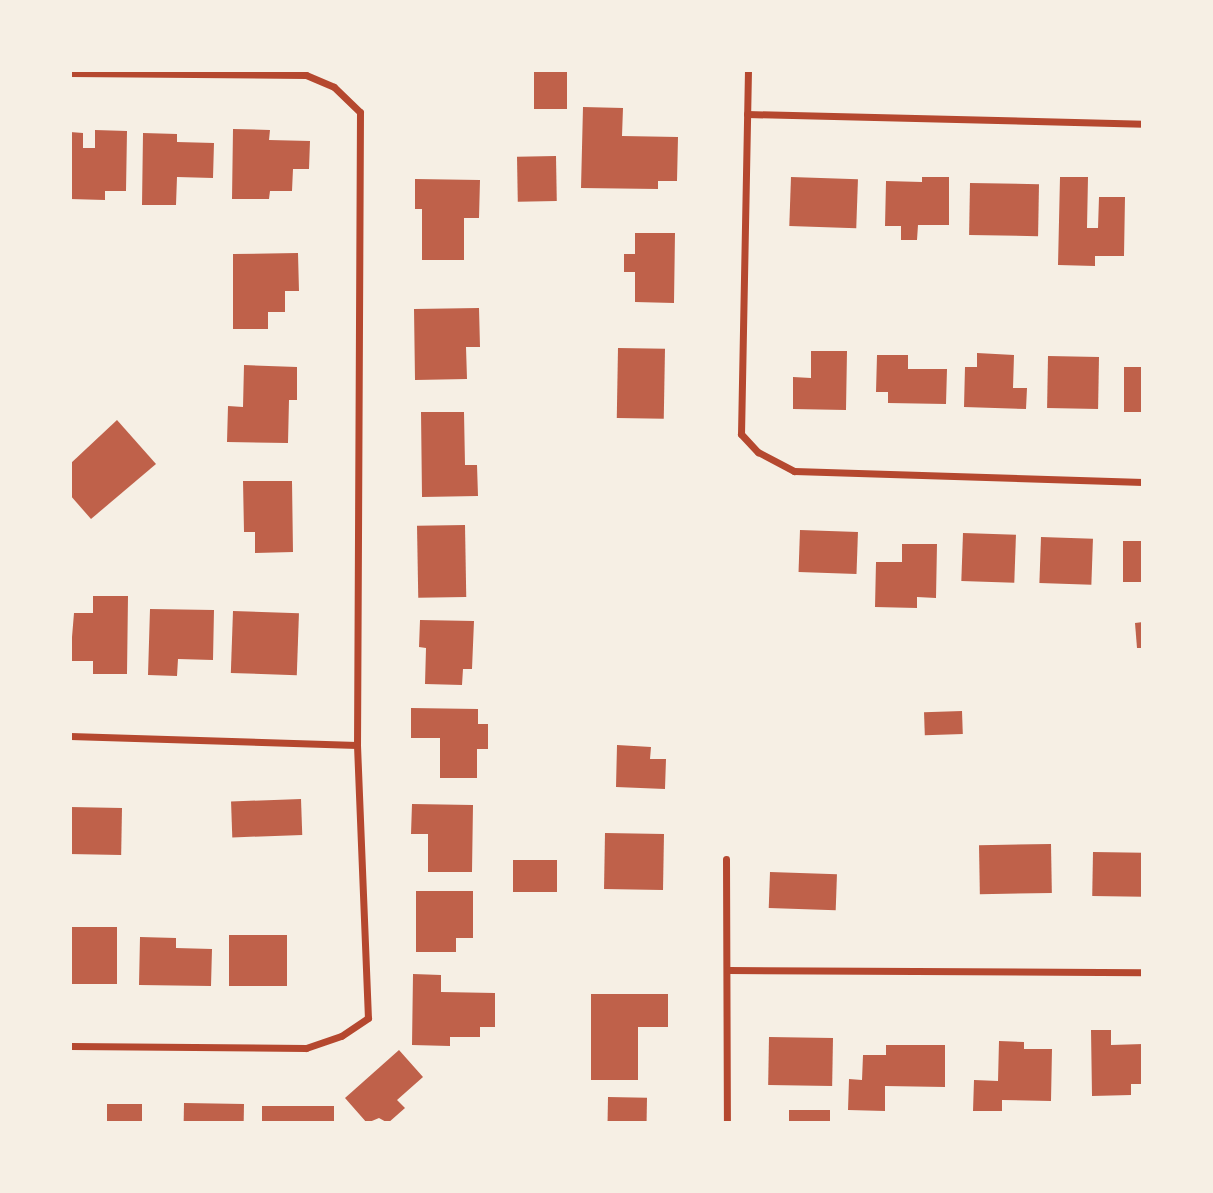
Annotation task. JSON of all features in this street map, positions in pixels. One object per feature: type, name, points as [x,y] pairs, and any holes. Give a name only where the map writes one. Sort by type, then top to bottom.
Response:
[{"type":"street","points":[[748,70],[741,434],[758,452],[794,471],[1143,482]]},
{"type":"street","points":[[70,73],[306,75],[334,87],[360,112],[357,744],[368,1018],[341,1036],[306,1048],[70,1046]]},
{"type":"street","points":[[747,114],[1143,124]]},
{"type":"street","points":[[70,736],[357,744]]},
{"type":"street","points":[[726,859],[727,1123]]},
{"type":"street","points":[[728,970],[1143,972]]},
{"type":"building","points":[[534,70],[567,70],[567,109],[534,109]]},
{"type":"building","points":[[583,107],[623,108],[622,136],[678,137],[677,181],[658,181],[658,189],[581,188]]},
{"type":"building","points":[[233,129],[270,130],[269,140],[310,141],[309,169],[293,169],[292,191],[270,191],[269,199],[232,199]]},
{"type":"building","points":[[95,130],[127,131],[126,191],[105,191],[105,200],[70,199],[70,132],[83,133],[83,148],[95,148]]},
{"type":"building","points":[[143,133],[177,134],[177,142],[214,143],[213,178],[177,177],[176,205],[142,205]]},
{"type":"building","points":[[556,156],[557,201],[518,202],[517,157]]},
{"type":"building","points":[[791,177],[858,179],[856,228],[789,226]]},
{"type":"building","points":[[922,177],[949,177],[949,225],[918,225],[917,240],[901,240],[901,226],[885,226],[886,181],[922,182]]},
{"type":"building","points":[[1060,177],[1088,177],[1087,228],[1098,228],[1099,197],[1125,197],[1124,256],[1095,256],[1095,266],[1058,265]]},
{"type":"building","points":[[415,179],[480,180],[479,218],[464,218],[464,260],[422,260],[422,209],[415,209]]},
{"type":"building","points":[[970,183],[1039,184],[1038,236],[969,235]]},
{"type":"building","points":[[635,233],[675,233],[674,303],[635,302],[635,272],[624,272],[624,254],[635,254]]},
{"type":"building","points":[[298,253],[299,291],[285,291],[285,312],[268,312],[268,329],[233,329],[233,254]]},
{"type":"building","points":[[479,308],[480,347],[466,347],[467,379],[415,380],[414,309]]},
{"type":"building","points":[[618,348],[665,349],[664,419],[617,418]]},
{"type":"building","points":[[811,351],[847,351],[846,410],[793,409],[793,377],[811,378]]},
{"type":"building","points":[[977,353],[1014,355],[1013,388],[1027,388],[1026,409],[964,407],[965,367],[977,367]]},
{"type":"building","points":[[877,355],[908,355],[908,369],[947,369],[946,404],[888,403],[888,392],[876,392]]},
{"type":"building","points":[[1048,356],[1099,357],[1098,409],[1047,408]]},
{"type":"building","points":[[244,365],[297,367],[297,400],[289,400],[288,443],[227,442],[228,406],[243,407]]},
{"type":"building","points":[[1124,367],[1143,367],[1143,412],[1124,412]]},
{"type":"building","points":[[421,412],[464,412],[465,465],[477,465],[478,496],[422,497]]},
{"type":"building","points":[[117,420],[156,464],[91,519],[70,495],[70,464]]},
{"type":"building","points":[[243,481],[292,481],[293,552],[255,553],[255,532],[244,532]]},
{"type":"building","points":[[465,525],[466,597],[418,598],[417,526]]},
{"type":"building","points":[[800,530],[858,532],[856,574],[799,572]]},
{"type":"building","points":[[963,533],[1016,535],[1014,583],[961,581]]},
{"type":"building","points":[[1041,537],[1093,539],[1091,585],[1039,583]]},
{"type":"building","points":[[1123,541],[1143,541],[1143,582],[1123,582]]},
{"type":"building","points":[[902,544],[937,544],[936,598],[917,597],[917,608],[875,607],[876,562],[902,562]]},
{"type":"building","points":[[93,596],[128,596],[127,674],[93,674],[93,661],[70,661],[74,613],[93,613]]},
{"type":"building","points":[[150,609],[214,610],[213,660],[178,659],[177,676],[148,675]]},
{"type":"building","points":[[233,611],[299,613],[297,675],[231,673]]},
{"type":"building","points":[[420,620],[474,621],[472,669],[463,669],[462,685],[425,684],[426,648],[419,647]]},
{"type":"building","points":[[1143,622],[1143,648],[1137,648],[1135,623]]},
{"type":"building","points":[[411,708],[478,709],[478,724],[488,724],[488,749],[477,749],[477,778],[440,778],[440,738],[411,738]]},
{"type":"building","points":[[962,711],[963,734],[925,735],[924,712]]},
{"type":"building","points":[[617,745],[651,747],[650,759],[666,759],[665,789],[616,787]]},
{"type":"building","points":[[301,799],[302,835],[232,837],[231,801]]},
{"type":"building","points":[[412,804],[473,805],[472,872],[428,872],[428,834],[411,834]]},
{"type":"building","points":[[70,807],[122,808],[121,855],[70,854]]},
{"type":"building","points":[[605,833],[664,834],[663,890],[604,889]]},
{"type":"building","points":[[1051,844],[1052,893],[980,894],[979,845]]},
{"type":"building","points":[[1093,852],[1143,853],[1142,897],[1092,896]]},
{"type":"building","points":[[513,860],[557,860],[557,892],[513,892]]},
{"type":"building","points":[[770,872],[837,874],[836,910],[769,908]]},
{"type":"building","points":[[416,891],[473,891],[473,938],[456,938],[456,952],[416,952]]},
{"type":"building","points":[[70,927],[117,927],[117,984],[70,984]]},
{"type":"building","points":[[229,935],[287,935],[287,986],[229,986]]},
{"type":"building","points":[[140,937],[176,938],[176,948],[212,949],[211,986],[139,985]]},
{"type":"building","points":[[413,974],[441,975],[441,992],[495,993],[495,1027],[480,1027],[480,1037],[450,1037],[450,1046],[412,1045]]},
{"type":"building","points":[[591,994],[668,994],[668,1027],[638,1027],[638,1080],[591,1080]]},
{"type":"building","points":[[1091,1030],[1111,1030],[1111,1045],[1143,1044],[1143,1084],[1131,1084],[1131,1095],[1092,1096]]},
{"type":"building","points":[[769,1037],[833,1038],[832,1086],[768,1085]]},
{"type":"building","points":[[999,1041],[1024,1042],[1024,1049],[1052,1049],[1051,1101],[1002,1100],[1002,1111],[973,1111],[974,1080],[998,1081]]},
{"type":"building","points":[[886,1045],[945,1045],[945,1087],[885,1086],[885,1111],[848,1110],[849,1079],[862,1080],[863,1055],[886,1055]]},
{"type":"building","points":[[399,1050],[423,1077],[397,1100],[405,1108],[388,1123],[379,1118],[367,1123],[345,1098]]},
{"type":"building","points":[[608,1097],[647,1098],[647,1123],[608,1123]]},
{"type":"building","points":[[184,1103],[244,1104],[244,1123],[184,1123]]},
{"type":"building","points":[[107,1104],[142,1104],[142,1123],[107,1123]]},
{"type":"building","points":[[262,1106],[334,1106],[334,1123],[262,1123]]},
{"type":"building","points":[[789,1110],[830,1110],[830,1123],[789,1123]]}]
